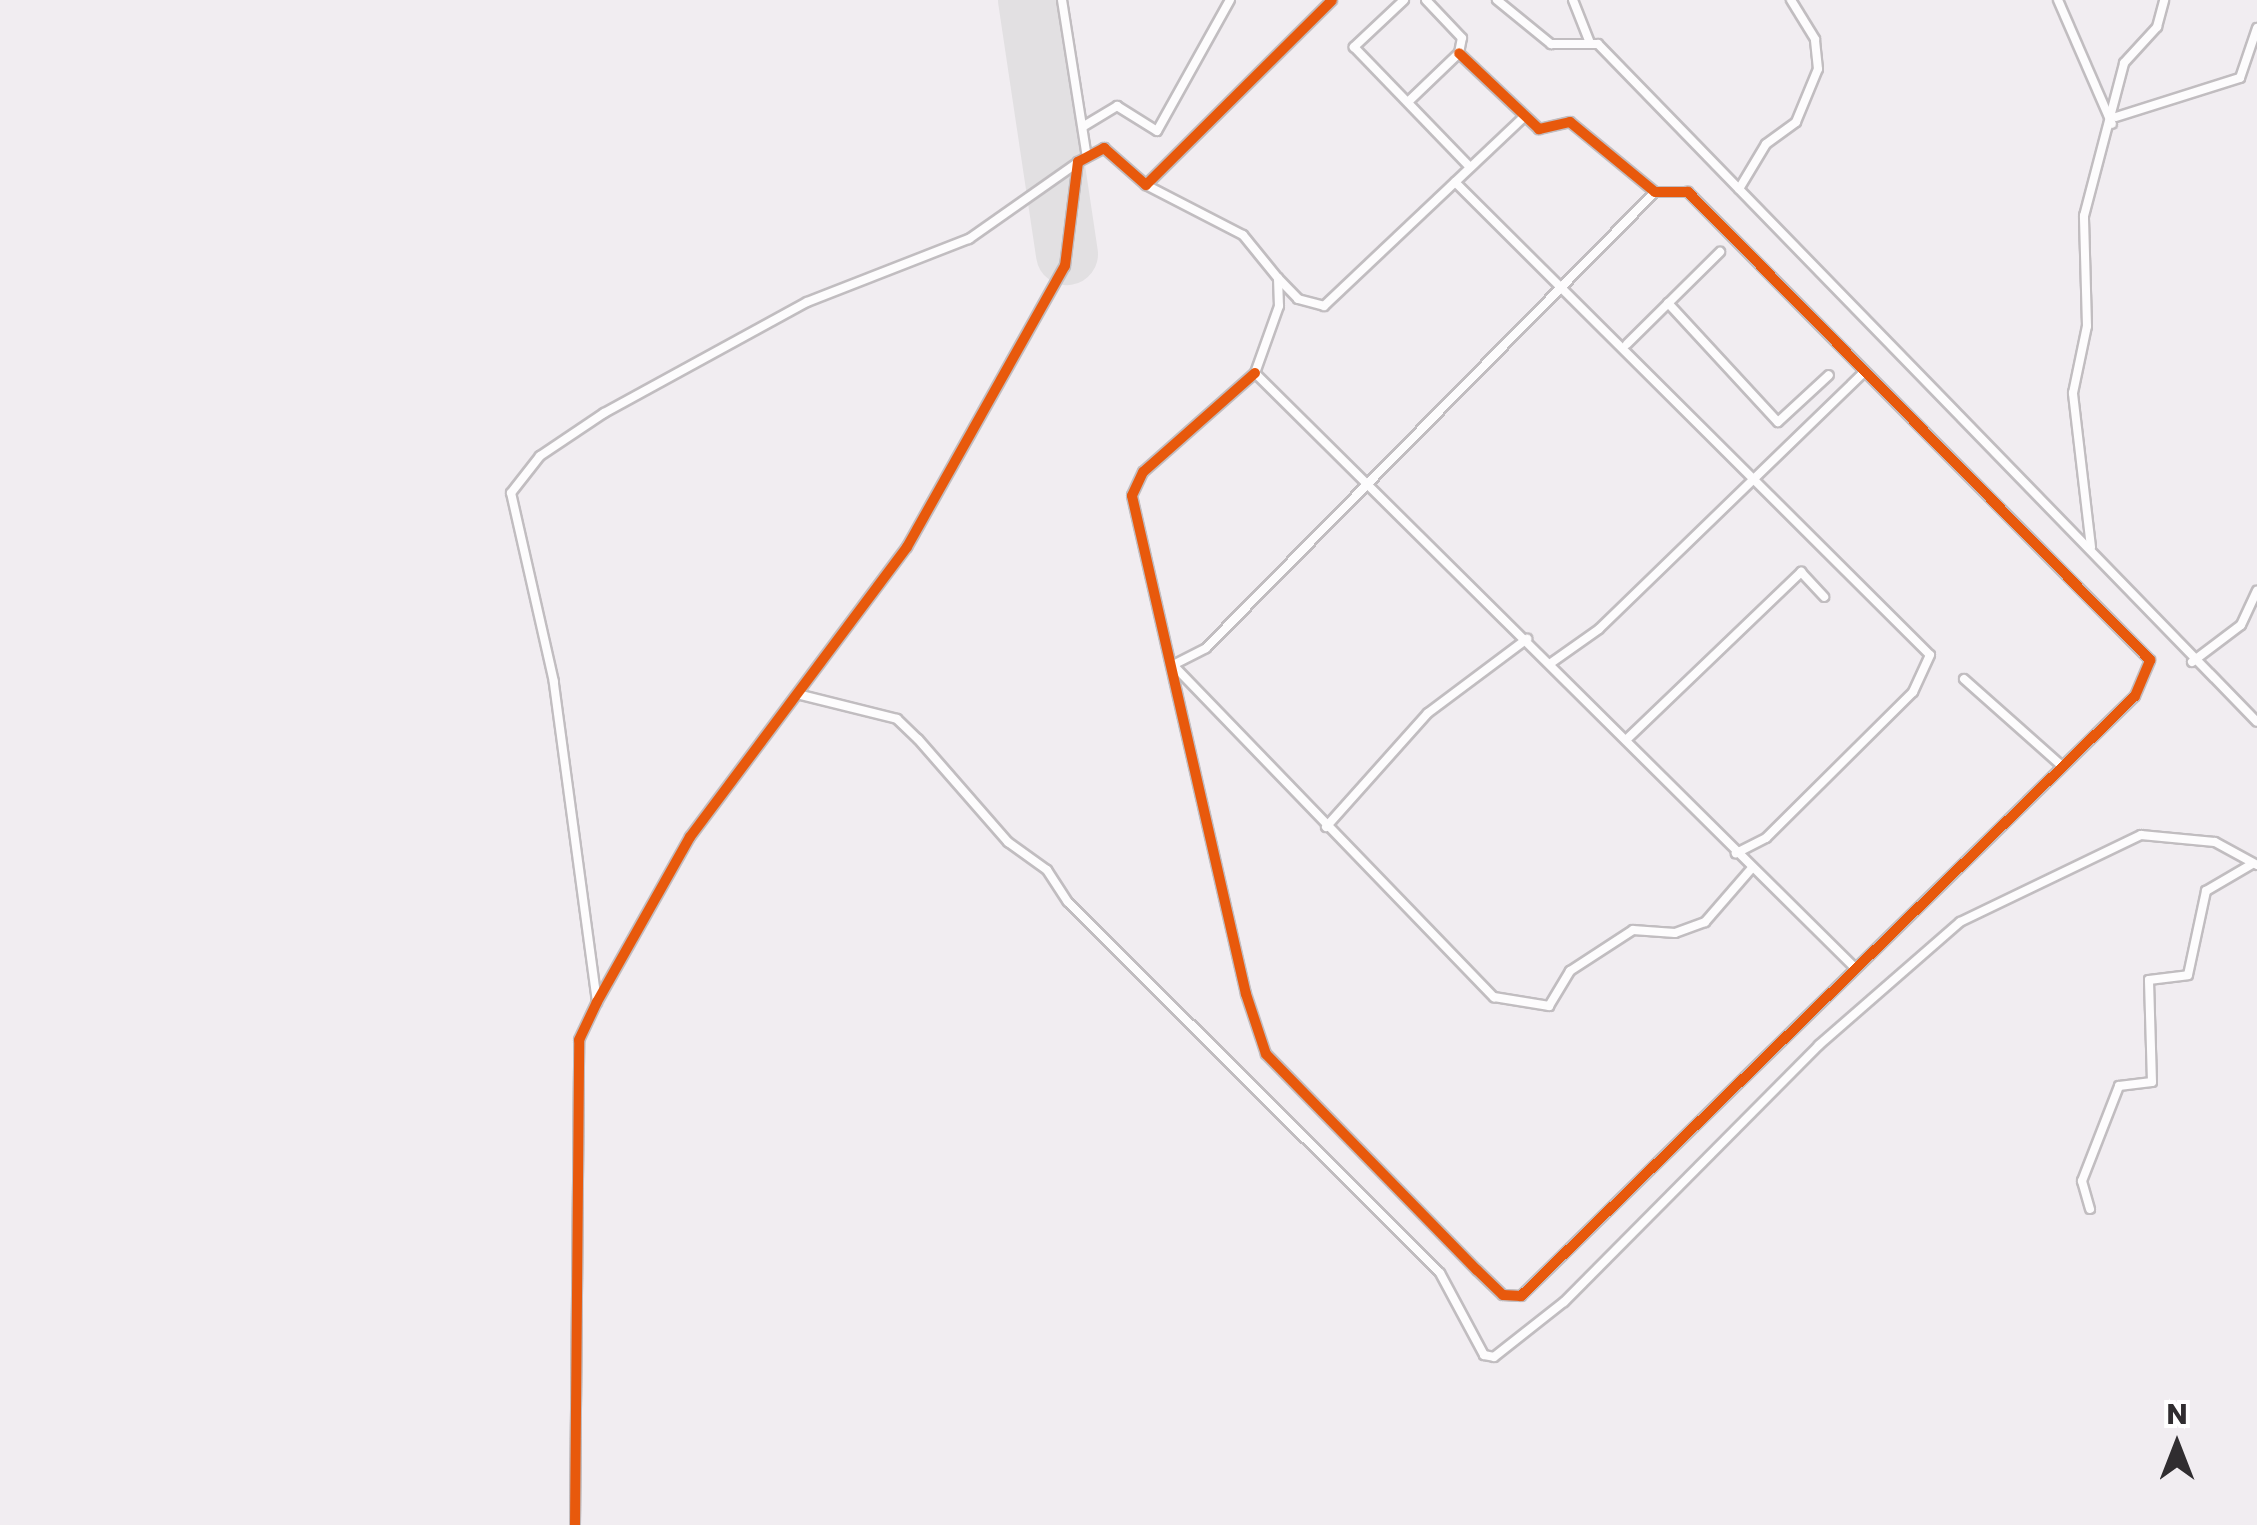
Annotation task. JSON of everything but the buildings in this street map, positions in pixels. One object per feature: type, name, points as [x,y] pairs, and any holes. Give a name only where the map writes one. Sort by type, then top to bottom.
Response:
[{"type":"street","points":[[1062,0],[1086,152]]},
{"type":"street","points":[[1084,126],[1118,106],[1157,131],[1230,0]]},
{"type":"street","points":[[1146,185],[1332,0]]},
{"type":"street","points":[[1404,0],[1354,48],[1470,167]]},
{"type":"street","points":[[1409,101],[1458,53],[1462,38],[1426,0]]},
{"type":"street","points":[[1497,0],[1551,44],[1590,43]]},
{"type":"street","points":[[1573,0],[1590,43],[1739,189],[2092,550],[2192,662],[2257,722]]},
{"type":"street","points":[[1739,189],[1766,144],[1796,122],[1818,69],[1815,38],[1791,0]]},
{"type":"street","points":[[2058,0],[2114,121]]},
{"type":"street","points":[[2092,550],[2073,393],[2087,326],[2084,216],[2114,121],[2124,63],[2157,27],[2164,0]]},
{"type":"street","points":[[2114,121],[2240,78],[2257,28]]},
{"type":"street","points":[[1278,278],[1279,306],[1256,373],[1143,472],[1132,496],[1266,1054],[1504,1295],[1535,1288],[1852,965],[2135,696],[2150,660],[1862,373],[1688,192],[1654,192],[1570,122],[1539,129],[1458,53]]},
{"type":"street","points":[[596,1002],[554,682],[511,493],[540,456],[604,413],[806,302],[969,239],[1078,162],[1086,152],[1104,148],[1146,185],[1243,235],[1298,299],[1324,306],[1523,118]]},
{"type":"street","points":[[575,1525],[579,1040],[596,1002],[690,837],[801,695],[907,548],[1048,300],[1065,266],[1078,162]]},
{"type":"street","points":[[1455,182],[1626,344],[1930,655],[1927,674],[1888,718],[1766,838],[1736,853]]},
{"type":"street","points":[[1173,664],[1206,648],[1654,192]]},
{"type":"street","points":[[1626,344],[1720,252]]},
{"type":"street","points":[[1668,303],[1778,422],[1829,376]]},
{"type":"street","points":[[1256,373],[1852,965]]},
{"type":"street","points":[[1551,663],[1599,629],[1862,373]]},
{"type":"street","points":[[1626,740],[1801,572],[1824,597]]},
{"type":"street","points":[[2192,662],[2241,625],[2257,591]]},
{"type":"street","points":[[1326,827],[1428,714],[1527,639]]},
{"type":"street","points":[[1173,664],[1326,827],[1381,872],[1494,997],[1548,1006],[1570,971],[1633,930],[1675,933],[1705,922],[1752,869]]},
{"type":"street","points":[[1964,679],[2062,766]]},
{"type":"street","points":[[801,695],[897,719],[918,739],[1008,842],[1046,870],[1068,902],[1440,1272],[1484,1355],[1494,1357],[1564,1302],[1934,939],[2140,835],[2215,842],[2254,864]]},
{"type":"street","points":[[2090,1209],[2082,1181],[2119,1086],[2152,1082],[2149,980],[2188,975],[2206,891],[2254,864]]},
{"type":"runway","points":[[1029,0],[1067,254]]},
{"type":"cycle path","points":[[575,1525],[579,1040],[597,1002],[690,837],[907,547],[1065,266],[1078,162],[1104,148],[1146,185],[1332,0]]},
{"type":"cycle path","points":[[1255,373],[1143,472],[1132,496],[1246,994],[1266,1054],[1503,1295],[1521,1296],[2135,696],[2150,660],[1688,192],[1655,192],[1570,122],[1539,129],[1459,53]]}]
